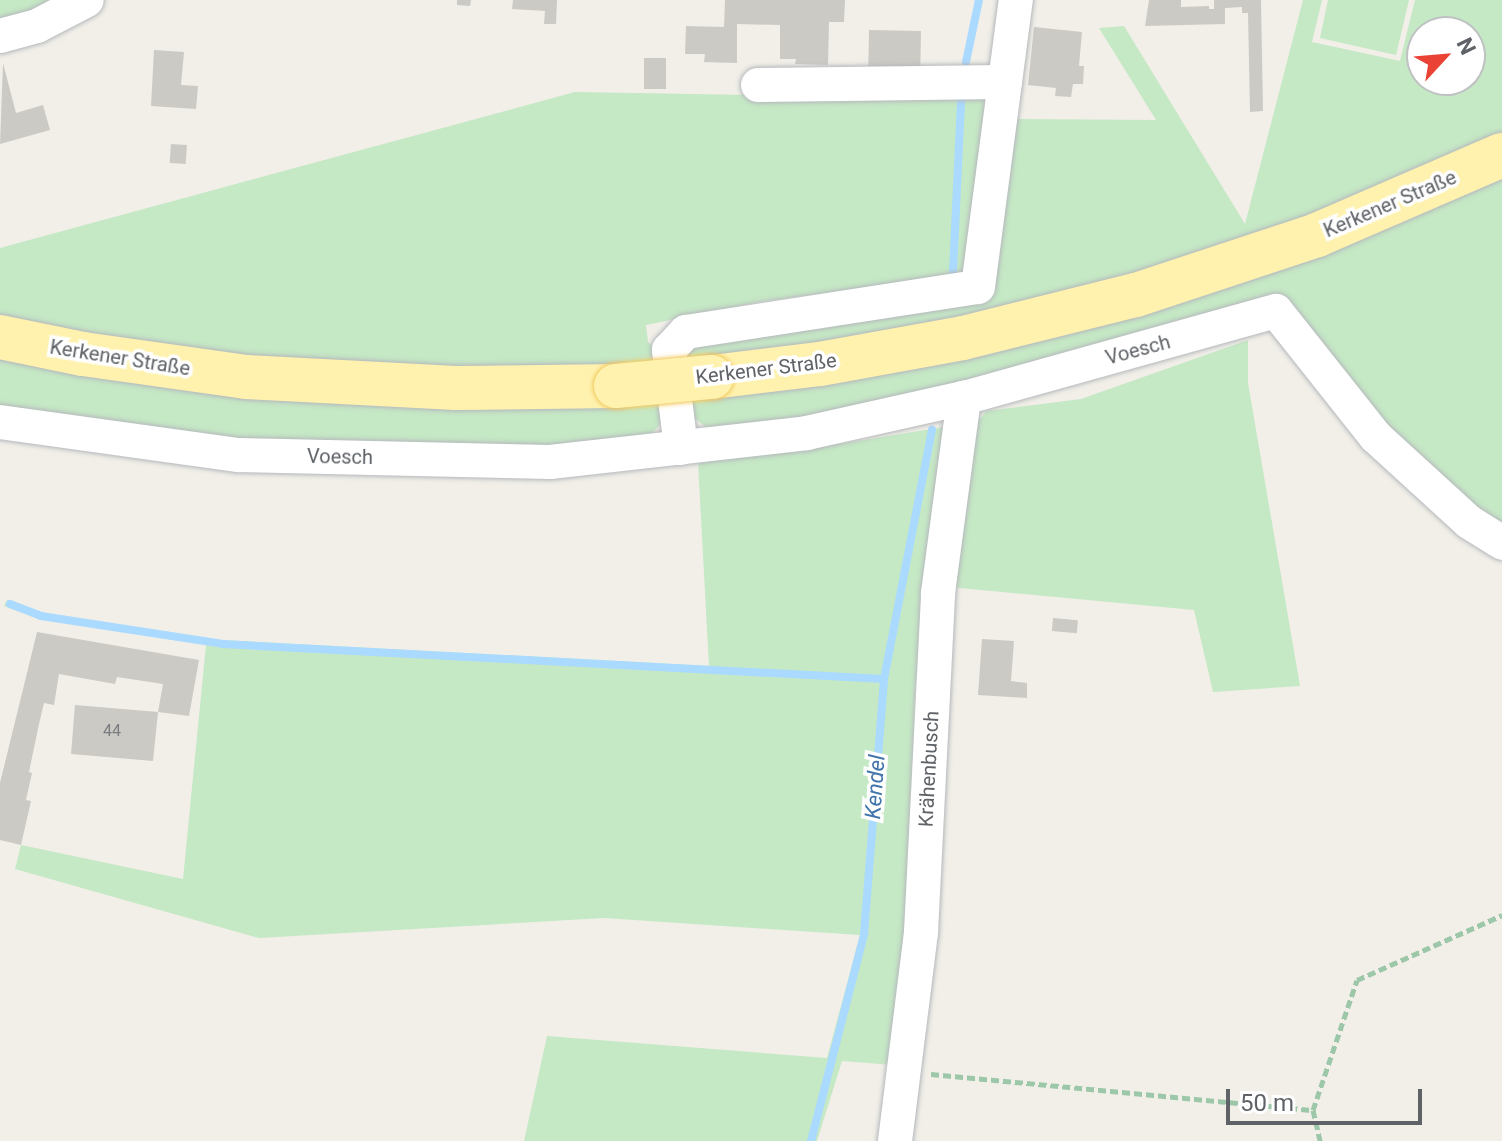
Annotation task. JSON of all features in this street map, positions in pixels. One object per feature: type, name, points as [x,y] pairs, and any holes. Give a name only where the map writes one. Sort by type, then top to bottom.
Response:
[{"type":"main road","name":"Kerkener Straße","points":[[0,337],[83,354],[246,377],[456,388],[616,386],[820,364],[963,338],[1136,295],[1317,235],[1502,155]]},
{"type":"street","points":[[0,36],[37,26],[87,0]]},
{"type":"street","points":[[681,448],[669,350],[686,332],[978,287],[1016,0]]},
{"type":"street","points":[[758,85],[1005,82]]},
{"type":"street","name":"Voesch","points":[[0,422],[238,455],[550,462],[807,433],[964,398],[1276,311],[1376,437],[1469,522],[1502,543]]},
{"type":"street","name":"Krähenbusch","points":[[895,1141],[921,932],[938,593],[964,398]]},
{"type":"path","points":[[1320,1141],[1313,1110],[1357,980],[1502,915]]},
{"type":"path","points":[[904,1072],[1313,1110]]},
{"type":"green space","points":[[0,0],[65,0],[0,25]]},
{"type":"green space","points":[[1303,0],[1322,0],[1312,42],[1400,61],[1406,37],[1406,96],[1486,96],[1486,16],[1411,16],[1415,0],[1502,0],[1502,135],[1239,247],[900,333],[667,364],[548,371],[257,359],[0,320],[0,248],[575,92],[994,99],[971,273],[758,302],[646,325],[648,342],[666,358],[698,337],[987,295],[1011,119],[1156,120],[1099,28],[1124,26],[1245,224]]},
{"type":"green space","points":[[1328,0],[1409,0],[1396,55],[1320,38]]},
{"type":"green space","points":[[1502,165],[1502,534],[1423,472],[1279,297],[1167,331],[809,419],[714,434],[686,411],[671,411],[647,440],[547,447],[327,447],[73,426],[0,412],[0,349],[45,359],[804,377]]},
{"type":"green space","points":[[1248,340],[1248,383],[1300,686],[1213,692],[1194,610],[949,587],[971,421],[981,418],[986,411],[1081,399]]},
{"type":"green space","points":[[950,426],[915,686],[908,936],[893,1065],[842,1061],[817,1141],[524,1141],[547,1036],[827,1058],[860,935],[604,918],[259,938],[15,869],[21,845],[183,879],[206,645],[39,619],[4,606],[7,600],[42,613],[222,640],[709,666],[698,462],[796,451]]},
{"type":"building","points":[[457,0],[471,0],[470,6],[457,5]]},
{"type":"building","points":[[513,0],[557,0],[556,24],[544,24],[545,11],[512,9]]},
{"type":"building","points":[[725,0],[845,0],[844,22],[829,22],[828,65],[795,64],[796,59],[780,59],[780,25],[737,24],[737,63],[704,62],[705,54],[685,54],[686,26],[724,27]]},
{"type":"building","points":[[1149,0],[1181,0],[1181,7],[1209,6],[1209,9],[1214,9],[1214,0],[1261,0],[1263,111],[1250,112],[1248,13],[1242,13],[1242,7],[1225,8],[1225,24],[1145,26]]},
{"type":"building","points":[[1034,27],[1082,32],[1079,66],[1084,66],[1083,84],[1073,84],[1071,97],[1055,96],[1056,88],[1028,85]]},
{"type":"building","points":[[869,30],[921,31],[920,67],[868,66]]},
{"type":"building","points":[[154,50],[184,52],[181,85],[198,86],[196,109],[151,106]]},
{"type":"building","points":[[644,58],[666,58],[666,89],[644,89]]},
{"type":"building","points":[[3,63],[16,113],[43,105],[50,130],[0,144]]},
{"type":"building","points":[[171,144],[187,145],[186,164],[170,163]]},
{"type":"building","points":[[1053,618],[1078,620],[1077,633],[1052,631]]},
{"type":"building","points":[[37,632],[199,660],[189,716],[158,712],[163,684],[117,677],[115,684],[59,674],[54,705],[44,703],[39,724],[26,800],[31,801],[21,845],[0,840],[0,783]]},
{"type":"building","points":[[982,639],[1014,641],[1011,681],[1027,683],[1027,698],[978,695]]},
{"type":"building","points":[[75,705],[158,712],[153,761],[71,754]]},
{"type":"waterway","name":"Kendel","points":[[966,62],[979,0]]},
{"type":"waterway","name":"Kendel","points":[[953,272],[961,101]]},
{"type":"waterway","name":"Kendel","points":[[811,1141],[864,934],[884,679],[932,430]]},
{"type":"waterway","points":[[10,604],[41,616],[223,644],[884,679]]}]
